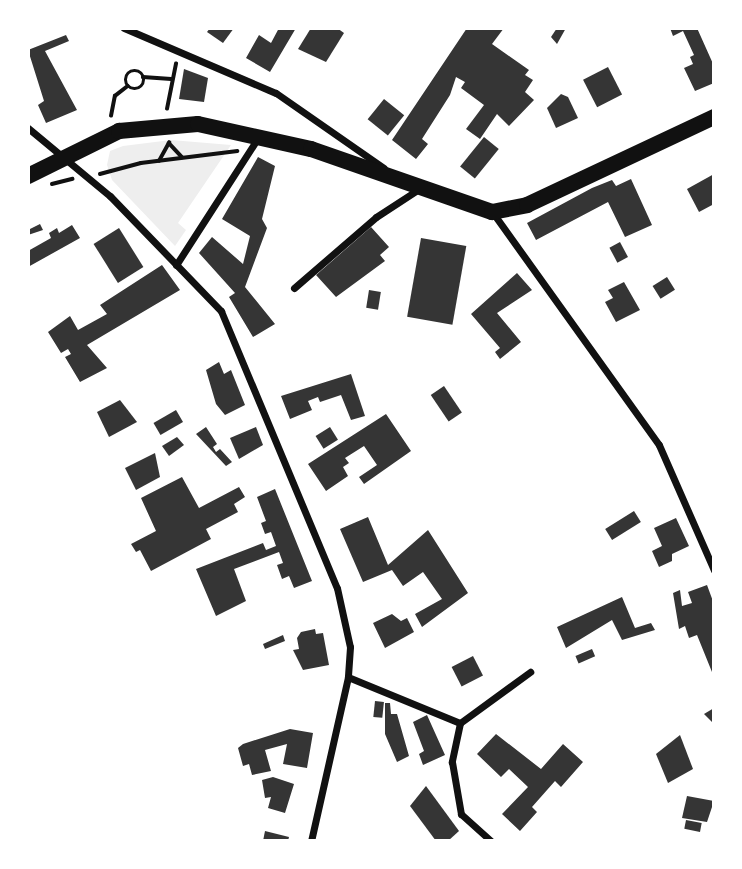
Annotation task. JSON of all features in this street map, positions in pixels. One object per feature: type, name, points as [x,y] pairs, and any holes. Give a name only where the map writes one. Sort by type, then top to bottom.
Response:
[{"type":"main road","points":[[28,176],[99,138],[139,126],[198,124],[413,186],[492,212],[527,205],[714,117]]},
{"type":"street","points":[[124,28],[276,93],[413,186],[294,288]]},
{"type":"street","points":[[28,128],[88,177],[221,311],[337,588],[350,647],[348,677],[311,841]]},
{"type":"street","points":[[176,265],[256,142]]},
{"type":"street","points":[[492,212],[659,445],[714,570]]},
{"type":"street","points":[[491,841],[461,814],[452,762],[460,723],[530,672]]},
{"type":"street","points":[[348,677],[460,723]]},
{"type":"path","points":[[167,109],[171,79],[180,51]]},
{"type":"path","points":[[100,122],[110,117],[115,96],[128,86],[130,72],[143,77],[171,79]]},
{"type":"path","points":[[128,86],[138,89],[143,77]]},
{"type":"path","points":[[44,187],[256,142]]},
{"type":"path","points":[[159,161],[169,143],[182,158]]},
{"type":"shaded area","points":[[171,140],[231,145],[178,223],[186,230],[175,246],[112,180],[107,165],[110,151],[123,146]]},
{"type":"building","points":[[210,28],[234,28],[223,43],[207,32]]},
{"type":"building","points":[[279,28],[296,28],[270,72],[246,58],[259,35],[271,43]]},
{"type":"building","points":[[311,28],[337,28],[344,33],[326,62],[298,49]]},
{"type":"building","points":[[467,28],[504,28],[492,44],[529,70],[525,75],[533,80],[525,92],[534,100],[509,126],[497,114],[480,139],[466,129],[484,105],[461,88],[465,82],[456,77],[450,95],[422,139],[428,144],[416,159],[392,140]]},
{"type":"building","points":[[557,28],[566,28],[557,44],[551,37]]},
{"type":"building","points":[[670,28],[697,28],[714,66],[714,83],[695,91],[684,68],[693,64],[690,57],[694,55],[683,31],[673,36]]},
{"type":"building","points":[[66,35],[69,41],[45,51],[77,110],[46,123],[38,105],[44,101],[28,50]]},
{"type":"building","points":[[608,67],[622,95],[597,107],[583,80]]},
{"type":"building","points":[[184,69],[208,78],[204,102],[179,99]]},
{"type":"building","points":[[561,94],[568,97],[578,118],[556,128],[547,108]]},
{"type":"building","points":[[384,99],[404,115],[388,136],[368,119]]},
{"type":"building","points":[[484,137],[499,149],[475,178],[460,167]]},
{"type":"building","points":[[258,157],[275,166],[262,219],[267,228],[245,287],[275,324],[253,337],[229,297],[235,293],[199,253],[212,237],[243,264],[250,236],[222,219]]},
{"type":"building","points":[[714,174],[714,204],[699,212],[687,189]]},
{"type":"building","points":[[631,179],[652,225],[625,237],[608,202],[536,240],[527,223],[592,188],[612,180],[616,186]]},
{"type":"building","points":[[40,224],[43,230],[28,235],[28,230]]},
{"type":"building","points":[[72,225],[80,238],[28,267],[28,251],[51,238],[49,233],[57,228],[59,233]]},
{"type":"building","points":[[371,227],[389,247],[380,255],[385,261],[336,297],[316,275]]},
{"type":"building","points":[[119,228],[143,267],[118,283],[94,244]]},
{"type":"building","points":[[421,238],[466,246],[452,325],[407,317]]},
{"type":"building","points":[[620,242],[628,257],[617,263],[609,248]]},
{"type":"building","points":[[162,265],[180,290],[87,345],[107,368],[80,382],[65,357],[71,354],[68,349],[61,353],[48,332],[70,316],[78,330],[107,314],[100,305]]},
{"type":"building","points":[[517,273],[532,290],[497,313],[521,342],[500,359],[495,352],[500,348],[471,314]]},
{"type":"building","points":[[667,277],[675,290],[661,299],[653,286]]},
{"type":"building","points":[[624,282],[640,310],[616,322],[605,302],[613,298],[608,290]]},
{"type":"building","points":[[369,290],[381,292],[378,310],[366,308]]},
{"type":"building","points":[[219,362],[224,374],[231,370],[245,405],[225,415],[216,404],[206,370]]},
{"type":"building","points":[[351,374],[365,416],[351,420],[341,395],[320,402],[318,397],[308,401],[312,410],[290,419],[281,396]]},
{"type":"building","points":[[444,386],[462,413],[449,421],[431,395]]},
{"type":"building","points":[[120,400],[137,422],[109,437],[97,412]]},
{"type":"building","points":[[176,410],[183,422],[160,435],[153,423]]},
{"type":"building","points":[[386,414],[411,451],[364,484],[359,477],[377,465],[364,446],[345,458],[349,463],[343,467],[348,476],[326,491],[308,464]]},
{"type":"building","points":[[206,427],[217,444],[213,447],[216,452],[220,449],[232,462],[226,466],[196,434]]},
{"type":"building","points":[[256,427],[263,445],[239,459],[230,438]]},
{"type":"building","points":[[330,427],[338,440],[324,449],[316,436]]},
{"type":"building","points":[[177,437],[184,445],[169,456],[162,446]]},
{"type":"building","points":[[155,453],[160,477],[136,490],[125,468]]},
{"type":"building","points":[[182,477],[199,508],[239,487],[245,497],[234,504],[238,512],[206,529],[211,539],[151,571],[140,550],[136,552],[131,544],[156,531],[141,498]]},
{"type":"building","points":[[275,489],[312,581],[294,588],[289,576],[282,579],[277,565],[283,563],[279,552],[234,569],[246,601],[216,616],[196,569],[263,543],[266,550],[276,546],[271,532],[265,534],[261,523],[266,521],[257,497]]},
{"type":"building","points":[[634,511],[641,522],[612,540],[605,529]]},
{"type":"building","points":[[368,517],[388,565],[428,530],[468,593],[422,627],[415,614],[442,599],[423,572],[403,586],[392,570],[363,582],[340,529]]},
{"type":"building","points":[[676,518],[689,546],[672,554],[672,561],[659,567],[652,551],[662,546],[654,528]]},
{"type":"building","points":[[707,585],[714,604],[714,677],[697,635],[689,638],[685,626],[679,629],[673,593],[680,590],[682,606],[692,603],[688,592]]},
{"type":"building","points":[[622,597],[635,628],[651,623],[655,630],[622,640],[612,620],[566,648],[557,627]]},
{"type":"building","points":[[392,614],[401,621],[407,618],[414,632],[385,648],[373,623]]},
{"type":"building","points":[[315,629],[316,634],[323,633],[329,665],[303,670],[293,650],[299,649],[297,638],[301,632]]},
{"type":"building","points":[[283,635],[285,641],[265,649],[263,644]]},
{"type":"building","points":[[592,649],[595,656],[579,663],[575,656]]},
{"type":"building","points":[[473,656],[483,676],[462,686],[452,667]]},
{"type":"building","points":[[375,701],[384,702],[382,718],[373,717]]},
{"type":"building","points":[[385,703],[390,703],[391,714],[397,714],[409,756],[397,762],[385,734]]},
{"type":"building","points":[[714,708],[714,724],[704,714]]},
{"type":"building","points":[[427,715],[445,755],[423,765],[419,754],[424,751],[413,722]]},
{"type":"building","points":[[290,729],[313,733],[307,768],[283,764],[287,744],[265,750],[271,771],[252,775],[249,764],[243,766],[238,748],[243,744]]},
{"type":"building","points":[[496,734],[541,769],[563,744],[583,762],[561,787],[555,781],[532,807],[537,812],[520,831],[502,814],[528,787],[509,769],[501,777],[477,754]]},
{"type":"building","points":[[680,735],[693,769],[668,783],[656,754]]},
{"type":"building","points":[[273,777],[294,784],[285,813],[268,808],[271,797],[265,798],[262,780]]},
{"type":"building","points":[[426,786],[459,831],[448,841],[436,841],[410,806]]},
{"type":"building","points":[[687,796],[714,801],[707,822],[682,818]]},
{"type":"building","points":[[686,820],[702,823],[700,832],[684,829]]},
{"type":"building","points":[[265,831],[289,837],[288,841],[263,841]]}]
